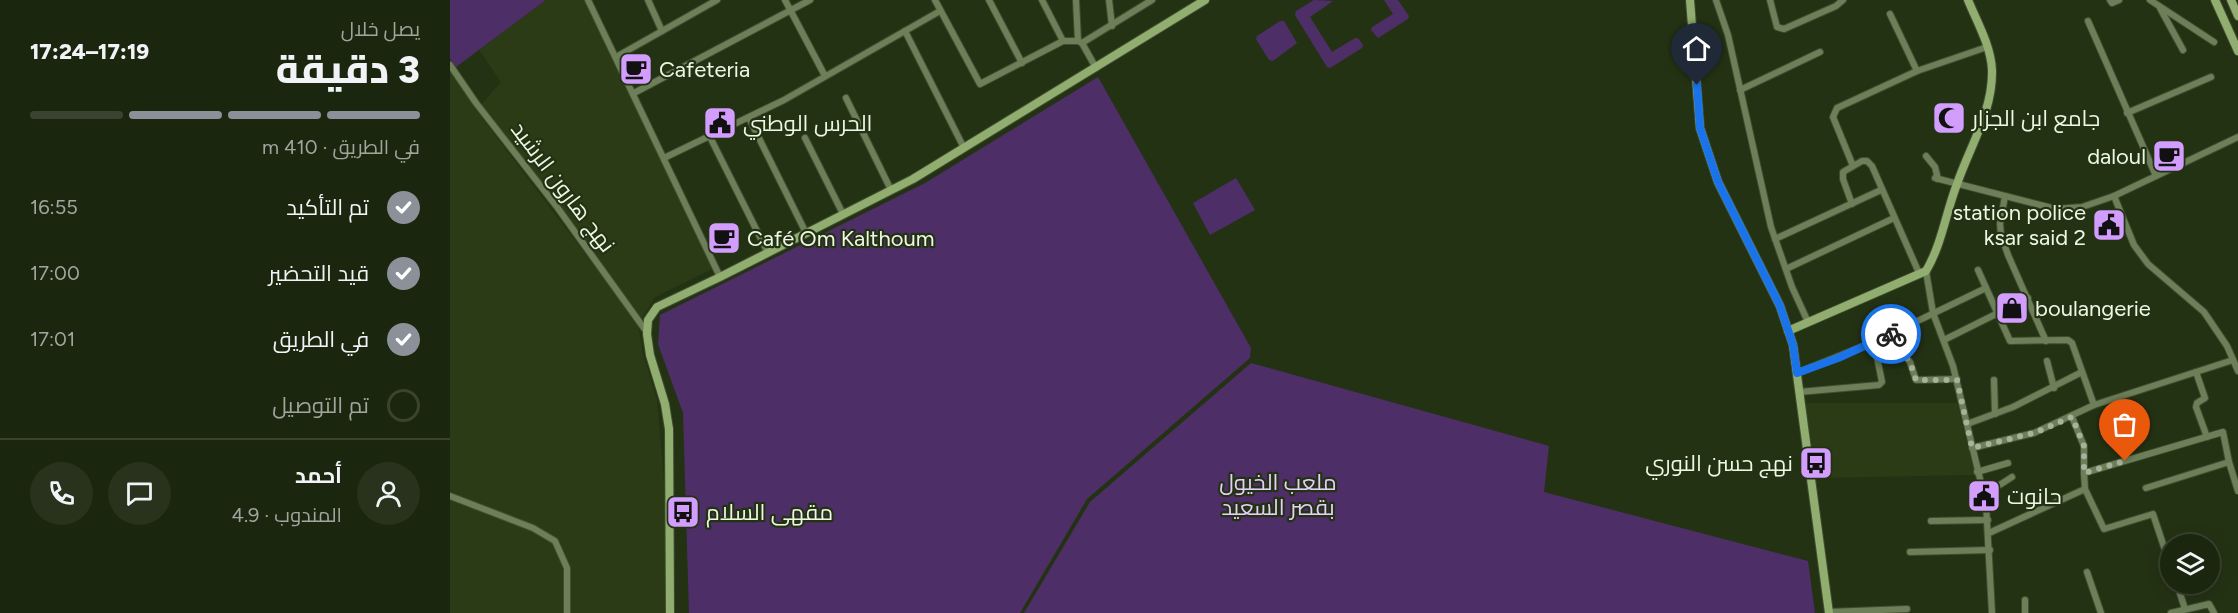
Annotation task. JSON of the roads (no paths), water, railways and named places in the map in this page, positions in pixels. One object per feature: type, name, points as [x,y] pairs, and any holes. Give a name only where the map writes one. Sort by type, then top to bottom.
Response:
[{"type":"street","points":[[588,0],[720,278]]},
{"type":"street","points":[[648,0],[662,31]]},
{"type":"street","points":[[616,57],[717,0]]},
{"type":"street","points":[[785,0],[825,76]]},
{"type":"street","points":[[634,93],[810,0]]},
{"type":"street","points":[[935,0],[980,84],[1064,41],[1080,42],[1112,26],[1152,0]]},
{"type":"street","points":[[989,0],[1022,63]]},
{"type":"street","points":[[1042,0],[1064,41]]},
{"type":"street","points":[[1076,0],[1080,42],[1096,68]]},
{"type":"street","points":[[1108,0],[1112,26]]},
{"type":"street","points":[[670,613],[669,429],[667,412],[650,355],[646,331],[648,320],[657,307],[720,278],[891,190],[964,148],[1205,0]]},
{"type":"street","points":[[1690,0],[1700,128],[1718,182],[1780,306],[1793,345],[1828,612],[1907,609]]},
{"type":"street","points":[[1716,0],[1728,35],[1775,238],[1808,322]]},
{"type":"street","points":[[1770,0],[1774,23],[1777,27],[1784,29],[1836,6],[1843,0]]},
{"type":"street","points":[[1788,331],[1923,272],[1934,258],[1956,184],[1988,105],[1992,67],[1988,47],[1968,0]]},
{"type":"street","points":[[2110,0],[2112,3],[2119,0]]},
{"type":"street","points":[[2150,0],[2158,3],[2214,42]]},
{"type":"street","points":[[2215,0],[2238,51]]},
{"type":"street","points":[[2231,0],[2238,16]]},
{"type":"street","points":[[2158,3],[2183,50]]},
{"type":"street","points":[[664,158],[749,118],[940,11]]},
{"type":"street","points":[[1890,14],[1917,71]]},
{"type":"street","points":[[2088,21],[2156,176]]},
{"type":"street","points":[[905,31],[964,148]]},
{"type":"street","points":[[1853,166],[1833,117],[1835,111],[1841,106],[1917,71],[1988,47]]},
{"type":"street","points":[[1740,90],[1820,52]]},
{"type":"street","name":"نهج هارون الرشيد","points":[[450,65],[476,103],[576,232],[646,331]]},
{"type":"street","points":[[2127,112],[2211,77]]},
{"type":"street","points":[[846,98],[891,190]]},
{"type":"street","points":[[749,118],[806,233]]},
{"type":"street","points":[[710,137],[768,253]]},
{"type":"street","points":[[1926,156],[1935,167],[1936,178],[2055,209],[2082,207],[2114,196],[2238,137]]},
{"type":"street","points":[[805,138],[843,214]]},
{"type":"street","points":[[1852,204],[1843,172],[1864,160],[1870,163],[1894,218],[1923,272],[1933,313],[1957,380],[1988,520],[1992,613]]},
{"type":"street","points":[[1775,238],[1881,190]]},
{"type":"street","points":[[2004,196],[2000,224],[2001,235],[2046,340]]},
{"type":"street","points":[[1972,448],[2034,433],[2094,405],[2196,372],[2236,366],[2227,346],[2204,312],[2148,264],[2134,245],[2114,196]]},
{"type":"street","points":[[1786,269],[1894,218]]},
{"type":"street","points":[[1978,270],[2010,340],[2070,341],[2094,405]]},
{"type":"street","points":[[1797,373],[1874,342],[1986,288]]},
{"type":"street","points":[[1944,340],[2028,298]]},
{"type":"street","points":[[1894,333],[1898,347],[1910,362],[1916,380],[1957,380]]},
{"type":"street","points":[[1799,392],[1879,385],[1882,382],[1882,375],[1874,342]]},
{"type":"street","points":[[2047,361],[2054,388]]},
{"type":"street","points":[[1966,424],[2054,388],[2082,372]]},
{"type":"street","points":[[2196,372],[2205,398],[2197,403],[2196,407],[2207,437]]},
{"type":"street","points":[[1994,380],[1995,414]]},
{"type":"street","points":[[2072,417],[2084,446],[2085,489],[2104,530],[2153,514],[2160,535]]},
{"type":"street","points":[[2084,473],[2223,432],[2238,491]]},
{"type":"street","points":[[2146,488],[2229,462]]},
{"type":"street","points":[[1977,472],[2008,463]]},
{"type":"street","points":[[1984,495],[2012,477]]},
{"type":"street","points":[[1989,533],[2085,489]]},
{"type":"street","points":[[450,496],[533,528],[555,541],[567,568],[567,613]]},
{"type":"street","points":[[1931,520],[1988,520]]},
{"type":"street","points":[[1910,552],[1990,550]]},
{"type":"street","points":[[2087,572],[2101,613]]},
{"type":"street","points":[[2180,594],[2185,609]]},
{"type":"street","points":[[2025,600],[2025,613]]},
{"type":"street","points":[[2171,613],[2209,604],[2214,613]]},
{"type":"place","name":"Cafeteria","points":[[636,69]]},
{"type":"place","name":"جامع ابن الجزار","points":[[1949,118]]},
{"type":"place","name":"الحرس الوطني","points":[[720,123]]},
{"type":"place","name":"daloul","points":[[2169,156]]},
{"type":"place","name":"station police ksar said 2","points":[[2109,225]]},
{"type":"place","name":"Café Om Kalthoum","points":[[724,238]]},
{"type":"place","name":"boulangerie","points":[[2012,308]]},
{"type":"place","name":"نهج حسن النوري","points":[[1816,463]]},
{"type":"place","name":"حانوت","points":[[1984,496]]},
{"type":"place","name":"مقهى السلام","points":[[683,512]]},
{"type":"park label","name":"ملعب الخيول بقصر السعيد","points":[[1278,494]]}]
